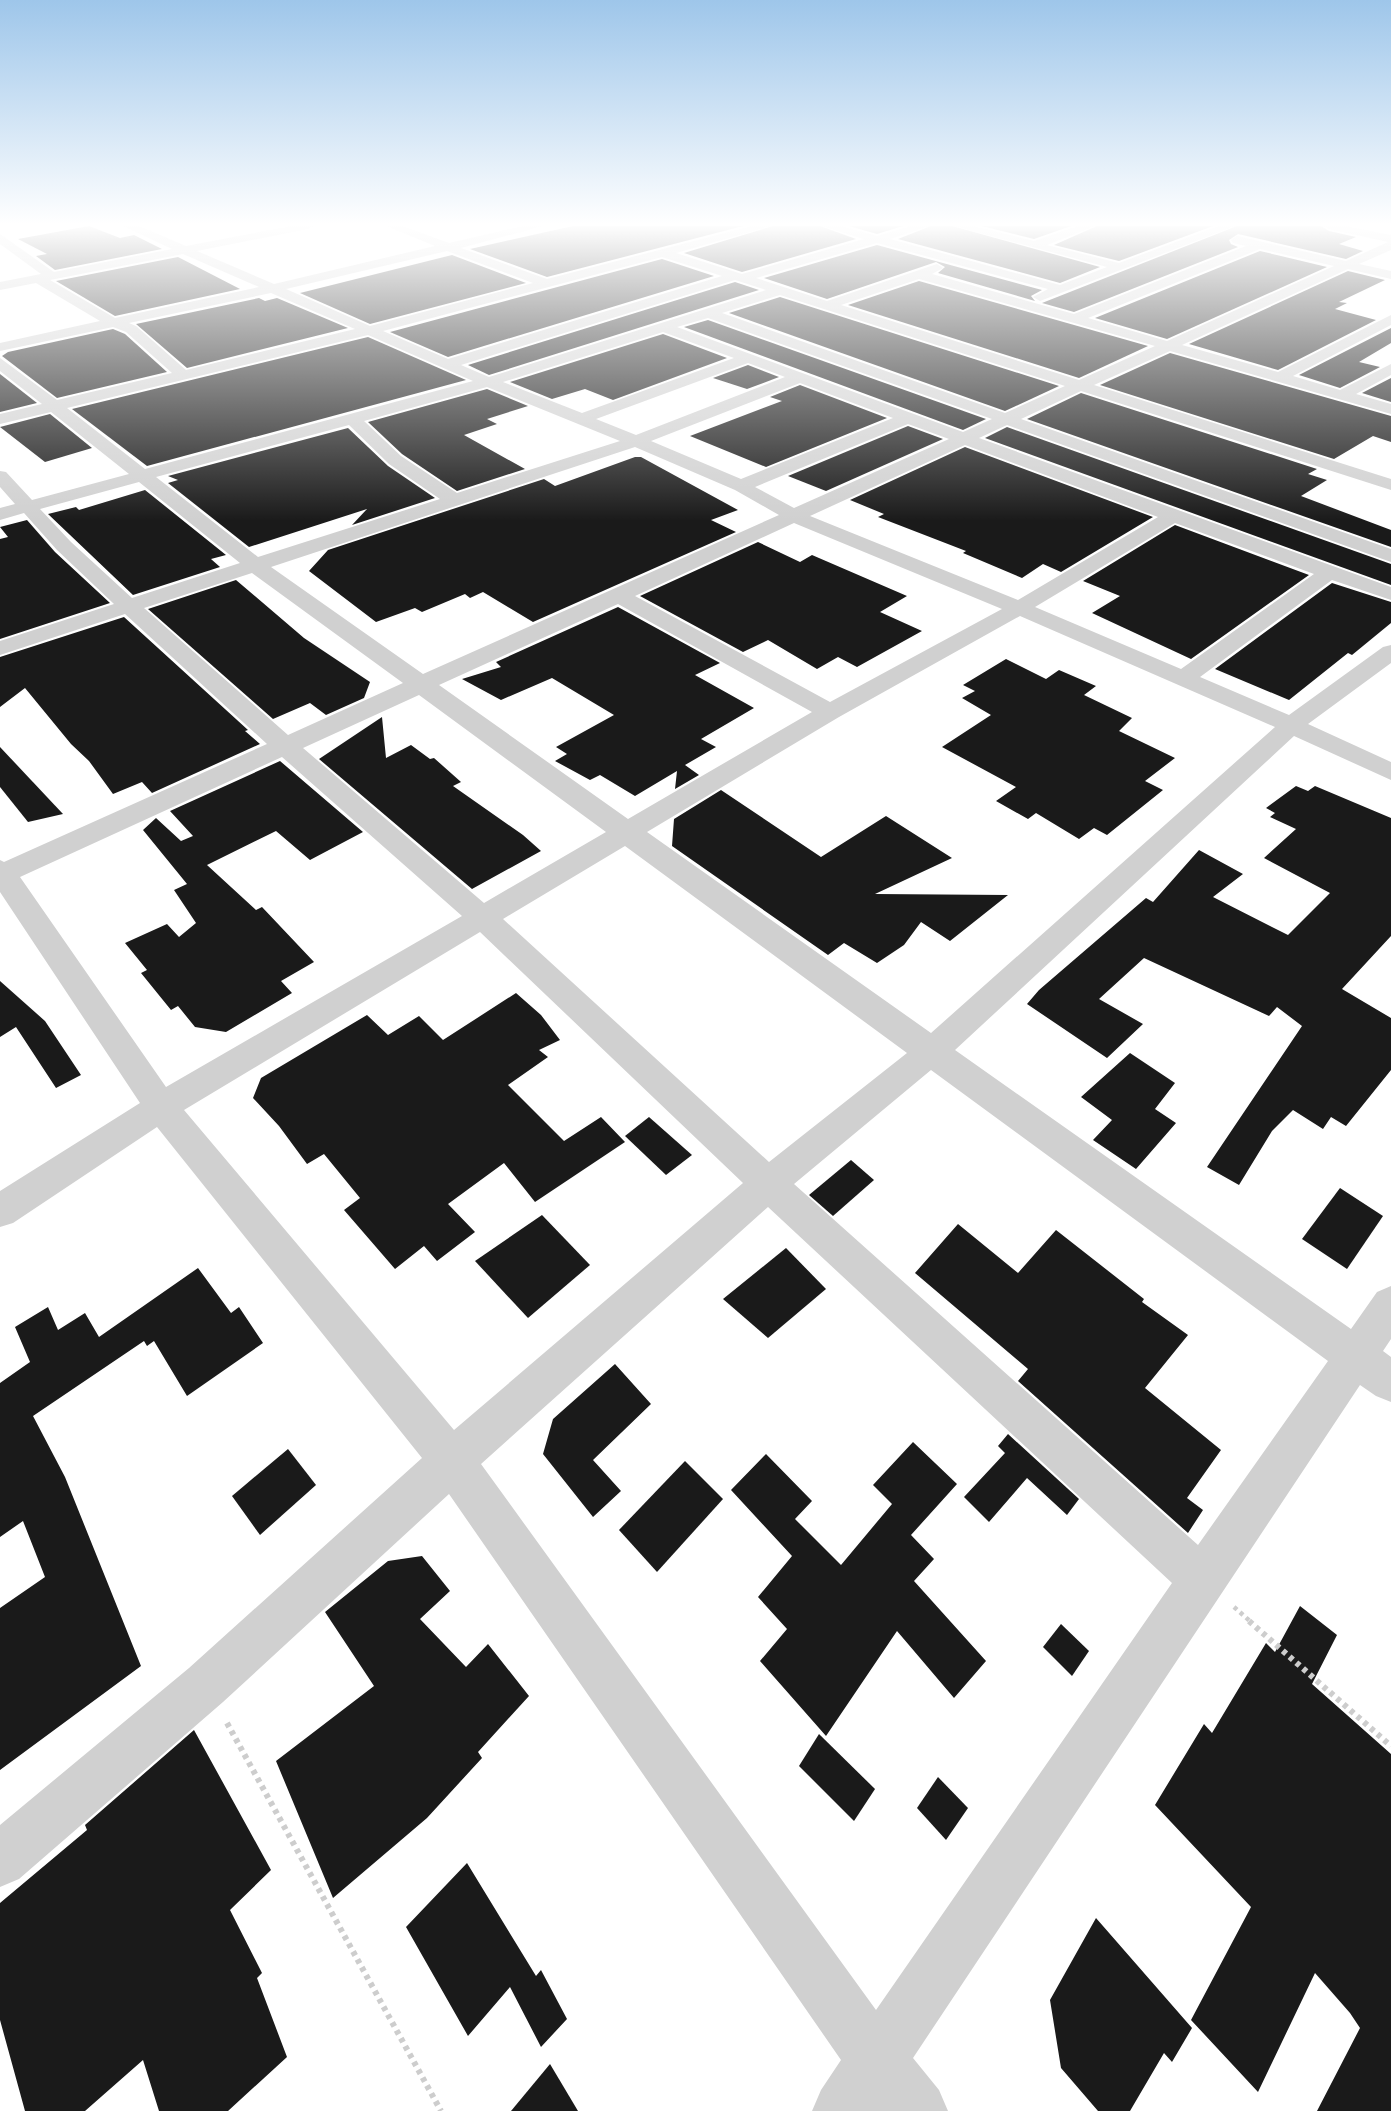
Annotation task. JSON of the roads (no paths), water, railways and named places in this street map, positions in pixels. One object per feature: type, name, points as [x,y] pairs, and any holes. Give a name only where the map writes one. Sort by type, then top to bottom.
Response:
[{"type":"street","points":[[0,347],[103,325]]},
{"type":"street","points":[[120,325],[143,338],[183,375]]},
{"type":"street","points":[[358,325],[488,382],[741,486],[796,517],[1019,608],[1291,725],[1391,772]]},
{"type":"street","points":[[0,419],[391,325]]},
{"type":"street","points":[[447,364],[580,325]]},
{"type":"street","points":[[14,510],[488,382],[672,325]]},
{"type":"street","points":[[741,325],[1009,418],[1391,556]]},
{"type":"street","points":[[889,325],[1391,485]]},
{"type":"street","points":[[1094,325],[1391,409]]},
{"type":"street","points":[[918,2111],[876,2060],[452,1461],[161,1107],[1,873],[796,517],[1217,325]]},
{"type":"street","points":[[1278,378],[1380,325]]},
{"type":"street","points":[[664,327],[967,438],[1172,517],[1391,594]]},
{"type":"street","points":[[582,419],[749,358]]},
{"type":"street","points":[[0,363],[255,565],[1373,1369]]},
{"type":"street","points":[[1342,395],[1391,369]]},
{"type":"street","points":[[0,648],[636,441],[800,377]]},
{"type":"street","points":[[741,486],[910,417]]},
{"type":"street","points":[[353,418],[395,460],[454,500]]},
{"type":"street","points":[[0,476],[14,510],[64,546],[193,666],[483,918],[768,1184],[1202,1579]]},
{"type":"street","points":[[0,1211],[161,1107],[830,712],[1019,608],[1172,517]]},
{"type":"street","points":[[1182,679],[1330,573]]},
{"type":"street","points":[[618,595],[830,712]]},
{"type":"street","points":[[0,1860],[206,1685],[452,1461],[768,1184],[931,1052],[1291,725],[1391,652]]},
{"type":"street","points":[[842,2111],[1202,1579],[1373,1369],[1391,1305]]}]
